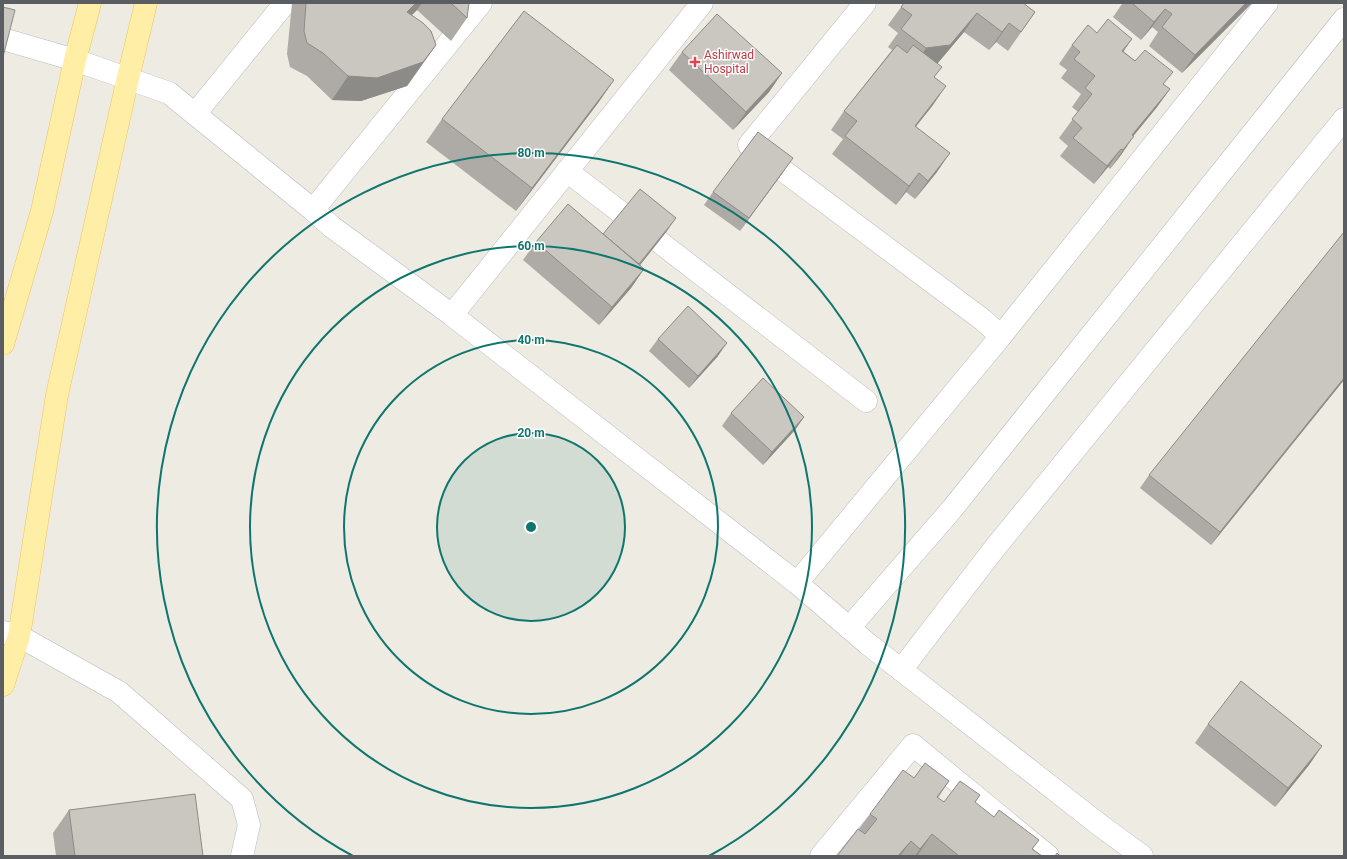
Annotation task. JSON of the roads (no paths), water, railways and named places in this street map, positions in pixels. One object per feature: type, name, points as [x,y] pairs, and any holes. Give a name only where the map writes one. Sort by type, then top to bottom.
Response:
[{"type":"main road","points":[[3,344],[42,211],[75,60],[90,3]]},
{"type":"main road","points":[[3,685],[11,634],[57,395],[146,3]]},
{"type":"street","points":[[195,114],[285,3]]},
{"type":"street","points":[[313,210],[481,3]]},
{"type":"street","points":[[452,314],[702,3]]},
{"type":"street","points":[[865,3],[749,145],[984,320],[1002,336]]},
{"type":"street","points":[[797,583],[1002,336],[1267,3]]},
{"type":"street","points":[[849,628],[952,509],[1344,19]]},
{"type":"street","points":[[3,39],[75,60],[170,93],[332,227],[452,314],[797,583],[901,670],[1101,826],[1142,856]]},
{"type":"street","points":[[901,670],[999,542],[1344,119]]},
{"type":"street","points":[[567,171],[866,401]]},
{"type":"street","points":[[11,634],[119,692],[242,799],[249,825],[242,856]]},
{"type":"street","points":[[821,856],[913,745],[1048,856]]},
{"type":"place","name":"Ashirwad Hospital","points":[[695,62]]}]
